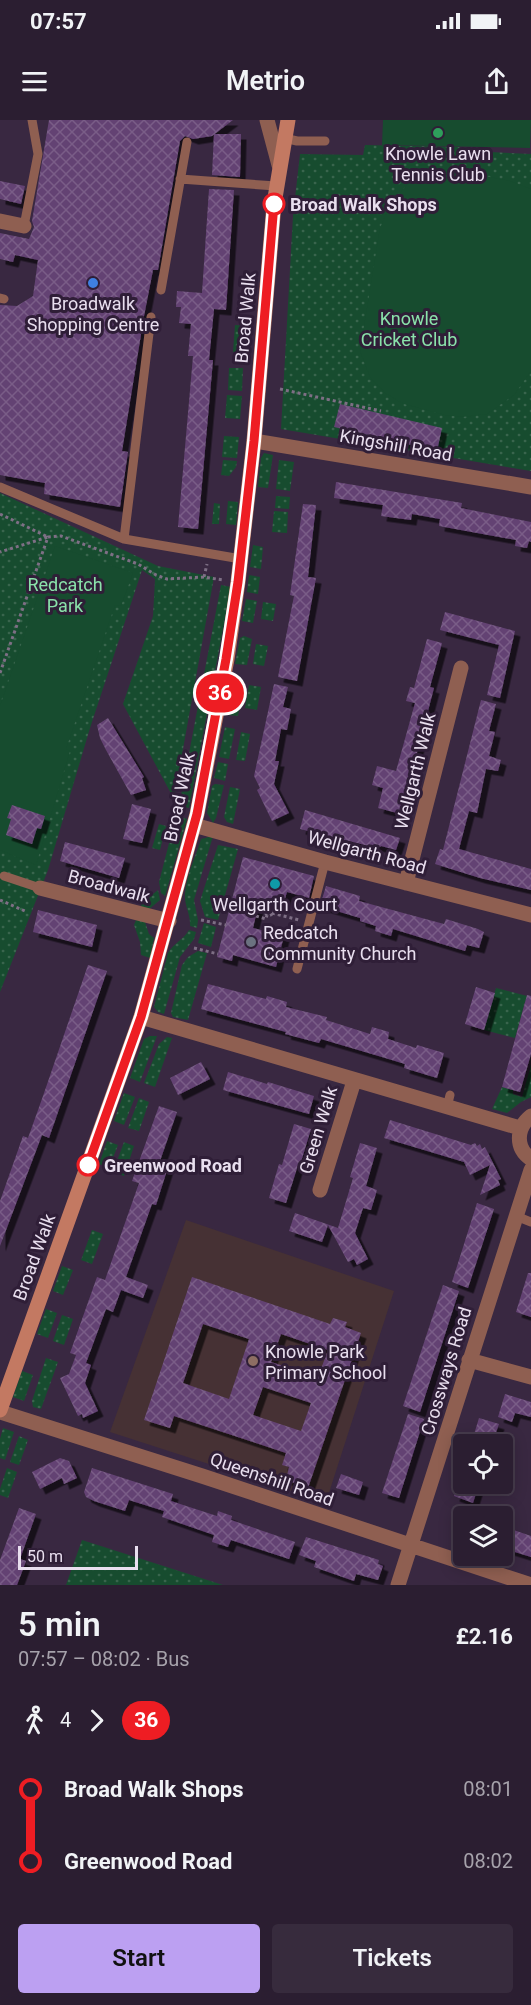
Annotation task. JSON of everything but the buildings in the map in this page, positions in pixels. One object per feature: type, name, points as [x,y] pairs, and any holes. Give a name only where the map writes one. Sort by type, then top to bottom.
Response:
[{"type":"street","name":"Broad Walk","points":[[267,120],[279,165]]},
{"type":"street","name":"Broad Walk","points":[[0,1411],[141,1017],[194,825],[226,659],[238,582],[254,441],[276,186],[288,120]]},
{"type":"street","points":[[0,221],[24,226]]},
{"type":"street","name":"Kingshill Road","points":[[254,441],[531,487]]},
{"type":"street","name":"Wellgarth Walk","points":[[406,883],[461,668]]},
{"type":"street","name":"Wellgarth Road","points":[[194,825],[325,862],[531,915]]},
{"type":"street","name":"Broadwalk","points":[[40,888],[168,921]]},
{"type":"street","points":[[141,1017],[354,1080],[448,1101],[520,1128]]},
{"type":"street","name":"Green Walk","points":[[320,1190],[354,1080]]},
{"type":"street","points":[[531,1116],[520,1128],[519,1144],[522,1151],[531,1159]]},
{"type":"street","name":"Crossways Road","points":[[398,1585],[531,1170]]},
{"type":"street","points":[[470,1360],[531,1377]]},
{"type":"street","name":"Queenshill Road","points":[[0,1411],[531,1585]]},
{"type":"lane","points":[[24,226],[38,154],[32,120]]},
{"type":"lane","points":[[284,138],[297,141],[325,141]]},
{"type":"lane","points":[[161,290],[187,141]]},
{"type":"lane","points":[[180,179],[276,186]]},
{"type":"lane","points":[[124,539],[151,317]]},
{"type":"lane","points":[[0,487],[124,539],[241,559]]},
{"type":"lane","points":[[297,969],[325,862]]},
{"type":"lane","points":[[4,876],[40,888]]},
{"type":"lane","points":[[516,1216],[531,1222]]},
{"type":"path","points":[[280,389],[381,411]]},
{"type":"path","points":[[0,514],[48,537]]},
{"type":"path","points":[[0,552],[48,537],[61,536],[138,564],[167,579],[204,577],[238,582]]},
{"type":"path","points":[[0,673],[48,537]]},
{"type":"path","points":[[0,900],[27,912]]},
{"type":"path","points":[[263,902],[272,913],[309,923]]},
{"type":"path","points":[[267,909],[265,913],[267,915]]},
{"type":"path","points":[[256,916],[266,919],[267,915],[272,913]]},
{"type":"path","points":[[201,920],[226,925]]},
{"type":"path","points":[[194,948],[218,954]]},
{"type":"shaded area","name":"Knowle Park Primary School","points":[[186,1220],[394,1291],[326,1502],[110,1432]]},
{"type":"green space","points":[[383,120],[531,120],[530,148],[382,145]]},
{"type":"green space","name":"Knowle Cricket Club","points":[[365,145],[458,147],[469,151],[531,154],[531,471],[281,429],[293,216],[300,154],[363,155]]},
{"type":"green space","points":[[448,169],[510,181],[531,189],[531,371],[514,395],[487,414],[462,417],[404,404],[385,393],[370,377],[360,351],[380,228],[390,205],[411,180],[430,171]]},
{"type":"green space","points":[[235,325],[246,326],[245,352],[233,352]]},
{"type":"green space","points":[[229,368],[243,368],[242,391],[228,390]]},
{"type":"green space","points":[[227,395],[242,396],[240,419],[225,418]]},
{"type":"green space","points":[[224,436],[239,437],[237,458],[222,457]]},
{"type":"green space","points":[[264,453],[273,455],[268,488],[258,487],[261,458]]},
{"type":"green space","points":[[223,460],[237,461],[236,467],[229,476],[221,475]]},
{"type":"green space","points":[[279,460],[294,462],[290,491],[276,489]]},
{"type":"green space","name":"Redcatch Park","points":[[0,493],[158,566],[214,577],[174,799],[123,704],[153,616],[155,579],[142,570],[90,728],[48,870],[0,992]]},
{"type":"green space","points":[[276,496],[290,497],[289,509],[275,508]]},
{"type":"green space","points":[[228,501],[238,502],[236,525],[226,524]]},
{"type":"green space","points":[[214,503],[220,504],[219,524],[212,524]]},
{"type":"green space","points":[[274,511],[288,512],[287,533],[272,532]]},
{"type":"green space","points":[[253,545],[263,547],[261,569],[250,567]]},
{"type":"green space","points":[[55,546],[133,573],[121,606],[115,605],[66,749],[70,751],[36,865],[0,850],[0,706]]},
{"type":"green space","points":[[249,575],[260,577],[258,594],[247,592]]},
{"type":"green space","points":[[221,585],[231,587],[189,808],[179,806]]},
{"type":"green space","points":[[246,599],[257,601],[253,623],[242,621]]},
{"type":"green space","points":[[263,602],[276,604],[273,621],[261,619]]},
{"type":"green space","points":[[244,636],[252,639],[247,665],[235,664],[240,638]]},
{"type":"green space","points":[[256,644],[268,646],[264,666],[253,664]]},
{"type":"green space","points":[[249,685],[261,687],[257,710],[245,708]]},
{"type":"green space","points":[[232,687],[243,689],[238,716],[227,715]]},
{"type":"green space","points":[[225,727],[235,729],[229,759],[219,757]]},
{"type":"green space","points":[[241,732],[250,734],[245,761],[236,760]]},
{"type":"green space","points":[[218,762],[228,764],[225,781],[214,778]]},
{"type":"green space","points":[[224,785],[213,823],[207,813],[212,786]]},
{"type":"green space","points":[[230,787],[240,789],[233,824],[227,822],[224,817]]},
{"type":"green space","points":[[180,816],[187,819],[165,896],[161,893],[159,882],[174,824]]},
{"type":"green space","points":[[159,824],[166,826],[160,850],[152,848]]},
{"type":"green space","points":[[213,836],[194,900],[198,920],[197,928],[190,926],[185,898],[186,887],[201,839]]},
{"type":"green space","points":[[218,845],[238,849],[218,920],[205,917],[200,901]]},
{"type":"green space","points":[[158,890],[160,900],[148,910],[140,909],[142,903]]},
{"type":"green space","points":[[136,920],[145,922],[149,934],[154,938],[150,958],[141,955],[140,942],[134,925]]},
{"type":"green space","points":[[204,923],[216,927],[211,947],[198,943]]},
{"type":"green space","points":[[189,930],[196,932],[194,939],[180,957],[164,1014],[158,1012],[154,1007],[168,953]]},
{"type":"green space","points":[[198,951],[207,953],[188,1020],[173,1017],[171,1013],[182,965],[188,957]]},
{"type":"green space","points":[[496,988],[531,997],[525,1002],[515,1038],[484,1030]]},
{"type":"green space","points":[[157,1036],[140,1082],[130,1078],[144,1039]]},
{"type":"green space","points":[[167,1037],[172,1038],[155,1087],[144,1083],[159,1044]]},
{"type":"green space","points":[[531,1065],[531,1097],[507,1113],[492,1109],[502,1087],[513,1090],[513,1094],[522,1097]]},
{"type":"green space","points":[[124,1093],[135,1097],[124,1125],[114,1121]]},
{"type":"green space","points":[[139,1098],[149,1102],[139,1131],[128,1128]]},
{"type":"green space","points":[[107,1141],[118,1145],[109,1168],[99,1164]]},
{"type":"green space","points":[[124,1142],[134,1146],[124,1176],[113,1172]]},
{"type":"green space","points":[[92,1230],[103,1234],[92,1264],[81,1260]]},
{"type":"green space","points":[[62,1266],[73,1270],[63,1295],[53,1291]]},
{"type":"green space","points":[[46,1309],[57,1313],[48,1338],[37,1334]]},
{"type":"green space","points":[[62,1315],[73,1319],[64,1345],[53,1341]]},
{"type":"green space","points":[[46,1358],[58,1362],[41,1409],[33,1407],[32,1401]]},
{"type":"green space","points":[[22,1371],[33,1375],[24,1401],[13,1397]]},
{"type":"green space","points":[[3,1428],[14,1432],[5,1460],[0,1458],[0,1439]]},
{"type":"green space","points":[[19,1436],[28,1440],[19,1465],[10,1462]]},
{"type":"green space","points":[[7,1468],[17,1472],[8,1498],[0,1495]]},
{"type":"green space","points":[[82,1540],[223,1585],[66,1585]]},
{"type":"bus line","name":"36","points":[[88,1165],[141,1017],[197,814],[238,582],[259,389],[274,204]]},
{"type":"place","name":"Knowle Lawn Tennis Club","points":[[438,133]]},
{"type":"place","name":"Broad Walk Shops","points":[[274,204]]},
{"type":"place","name":"Broadwalk Shopping Centre","points":[[93,283]]},
{"type":"place","name":"Wellgarth Court","points":[[275,884]]},
{"type":"place","name":"Redcatch Community Church","points":[[251,942]]},
{"type":"place","name":"Greenwood Road","points":[[88,1165]]},
{"type":"place","name":"Knowle Park Primary School","points":[[253,1361]]}]
